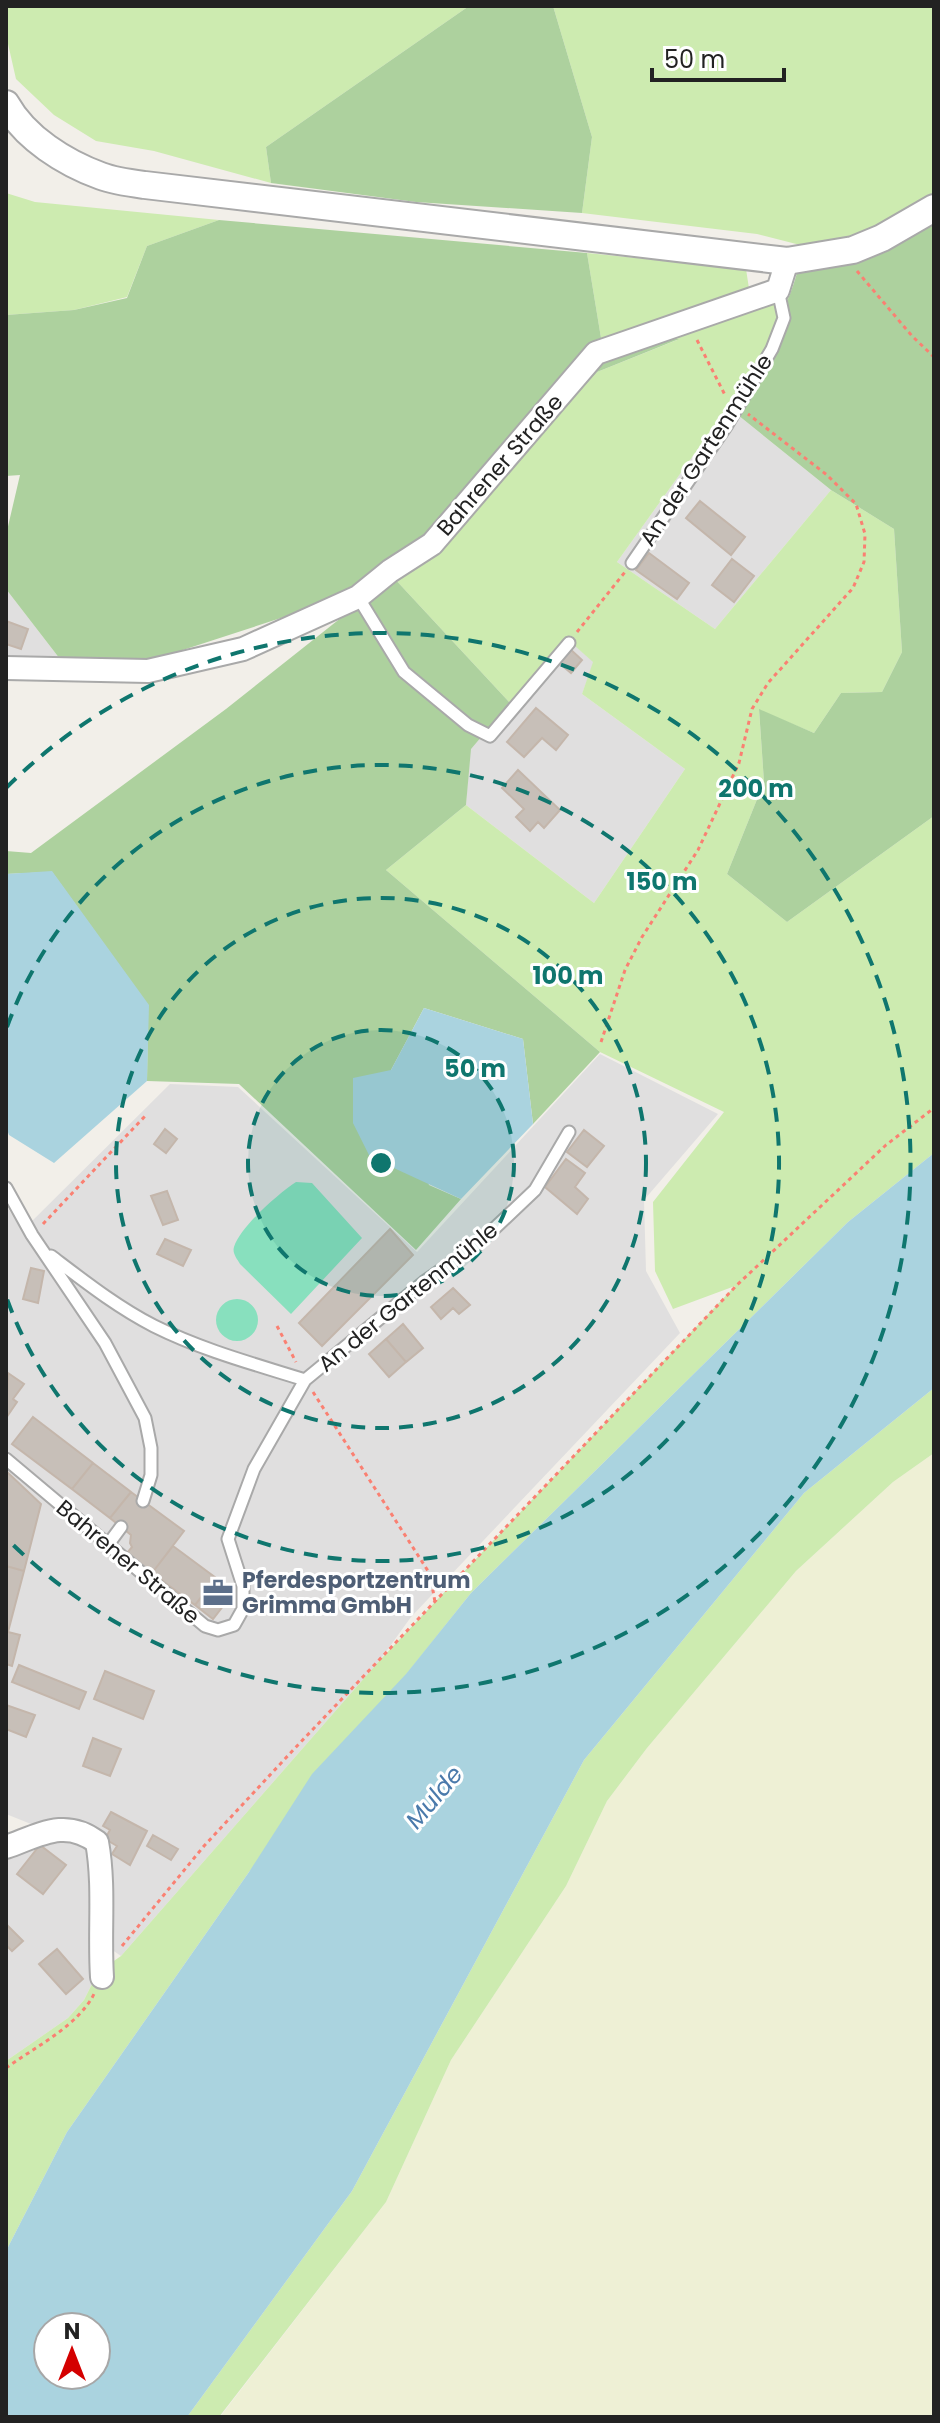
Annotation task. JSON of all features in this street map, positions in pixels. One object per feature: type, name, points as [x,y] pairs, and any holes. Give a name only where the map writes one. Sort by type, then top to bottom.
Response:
[{"type":"street","points":[[8,113],[64,159],[102,177],[145,185],[787,261],[842,252],[882,238],[934,208]]},
{"type":"street","points":[[778,290],[787,261]]},
{"type":"street","name":"Bahrener Straße","points":[[6,668],[148,671],[243,649],[358,597],[390,571],[432,544],[596,353],[778,290]]},
{"type":"street","points":[[6,1847],[58,1829],[84,1832],[97,1842],[102,1871],[99,1930],[102,1977]]},
{"type":"lane","name":"An der Gartenmühle","points":[[632,563],[738,406],[772,349],[784,318],[778,290]]},
{"type":"lane","points":[[358,597],[404,672],[468,725],[490,736],[569,643]]},
{"type":"lane","name":"An der Gartenmühle","points":[[44,1251],[104,1296],[152,1325],[201,1347],[305,1380],[424,1282],[478,1244],[535,1190],[569,1132]]},
{"type":"lane","points":[[6,1188],[32,1235],[105,1343],[145,1418],[151,1448],[151,1475],[143,1501]]},
{"type":"lane","name":"Bahrener Straße","points":[[6,1459],[205,1626],[218,1630],[234,1625],[243,1609],[243,1586],[228,1539],[254,1469],[305,1380]]},
{"type":"lane","points":[[107,1546],[121,1527]]},
{"type":"path","points":[[842,252],[912,336],[934,357]]},
{"type":"path","points":[[601,1042],[625,970],[642,937],[698,850],[739,763],[752,709],[768,683],[853,588],[864,562],[865,534],[856,504],[827,475],[727,400],[687,323]]},
{"type":"path","points":[[569,643],[632,563]]},
{"type":"path","points":[[121,1947],[204,1846],[737,1285],[886,1145],[934,1108]]},
{"type":"path","points":[[32,1235],[147,1114]]},
{"type":"path","points":[[277,1326],[305,1380],[430,1574],[435,1602]]},
{"type":"path","points":[[6,2068],[71,2021],[90,2002],[102,1977]]},
{"type":"shaded area","points":[[728,407],[831,490],[715,629],[617,562]]},
{"type":"shaded area","points":[[6,589],[60,659],[6,660]]},
{"type":"shaded area","points":[[565,637],[594,662],[582,694],[685,769],[594,903],[466,805],[470,749]]},
{"type":"shaded area","points":[[600,1054],[718,1114],[644,1200],[646,1271],[680,1333],[411,1617],[380,1660],[121,1956],[105,1945],[102,1842],[41,1828],[6,1814],[6,1205],[22,1231],[170,1084],[238,1087],[417,1252]]},
{"type":"shaded area","points":[[60,1833],[92,1846],[98,1972],[84,2000],[68,2018],[6,2061],[6,1852]]},
{"type":"green space","points":[[6,6],[469,6],[266,147],[271,183],[154,151],[96,141],[54,115],[16,79],[6,35]]},
{"type":"green space","points":[[469,6],[553,6],[592,137],[582,213],[416,202],[271,183],[266,147]]},
{"type":"green space","points":[[553,6],[934,6],[934,199],[852,240],[812,248],[757,234],[582,213],[592,137]]},
{"type":"green space","points":[[6,193],[35,202],[219,220],[147,246],[127,297],[74,310],[6,315]]},
{"type":"green space","points":[[934,217],[934,816],[787,922],[727,874],[764,782],[759,709],[814,733],[841,693],[882,692],[902,652],[894,529],[831,490],[728,407],[776,326],[797,273]]},
{"type":"green space","points":[[219,220],[587,253],[601,338],[679,339],[597,372],[434,552],[393,577],[510,703],[471,749],[466,805],[386,870],[600,1052],[533,1124],[523,1039],[424,1008],[391,1070],[429,1185],[461,1199],[416,1250],[239,1084],[147,1081],[148,1005],[52,872],[6,874],[6,851],[31,853],[226,709],[390,579],[327,603],[152,660],[60,659],[6,589],[6,535],[20,475],[6,476],[6,315],[74,310],[127,298],[147,246]]},
{"type":"green space","points":[[587,253],[746,269],[752,308],[790,296],[762,354],[728,407],[617,562],[715,629],[831,490],[894,529],[902,652],[882,692],[841,693],[814,733],[759,710],[764,782],[727,874],[787,922],[934,816],[934,1153],[848,1222],[471,1593],[249,1872],[67,2132],[6,2251],[6,2061],[68,2018],[84,2000],[98,1972],[121,1956],[380,1660],[735,1286],[673,1309],[655,1271],[653,1202],[724,1112],[600,1052],[386,870],[466,805],[594,903],[685,769],[582,694],[593,662],[566,638],[510,703],[393,577],[434,551],[597,372],[677,340],[601,338]]},
{"type":"green space","points":[[296,1182],[312,1183],[362,1238],[291,1314],[240,1264],[234,1249],[252,1221]]},
{"type":"green space","points":[[237,1299],[252,1305],[258,1320],[252,1335],[237,1341],[222,1335],[216,1320],[222,1305]]},
{"type":"green space","points":[[934,1388],[934,1453],[893,1482],[796,1571],[647,1748],[607,1801],[566,1886],[451,2060],[386,2202],[219,2417],[187,2417],[352,2191],[584,1760],[804,1493]]},
{"type":"green space","points":[[934,1453],[934,2417],[220,2417],[386,2202],[451,2060],[566,1886],[607,1801],[647,1748],[796,1571],[893,1482]]},
{"type":"water","points":[[52,871],[149,1005],[147,1081],[54,1163],[9,1135],[6,1127],[6,874]]},
{"type":"water","points":[[424,1008],[523,1039],[533,1124],[461,1199],[370,1157],[353,1123],[353,1078],[391,1070]]},
{"type":"water","name":"Mulde","points":[[934,1153],[934,1388],[804,1493],[584,1760],[352,2191],[187,2417],[6,2417],[6,2251],[67,2132],[249,1872],[312,1774],[406,1674],[471,1593],[848,1222]]},
{"type":"building","points":[[700,501],[745,537],[731,555],[686,518]]},
{"type":"building","points":[[649,553],[689,583],[677,599],[636,570]]},
{"type":"building","points":[[732,559],[754,576],[734,602],[712,585]]},
{"type":"building","points":[[6,621],[28,629],[21,649],[6,644]]},
{"type":"building","points":[[569,648],[582,660],[571,673],[558,662]]},
{"type":"building","points":[[536,708],[568,735],[556,750],[542,738],[524,757],[507,742]]},
{"type":"building","points":[[518,770],[560,810],[544,828],[538,822],[530,831],[516,817],[524,809],[502,788]]},
{"type":"building","points":[[165,1129],[177,1139],[166,1153],[154,1144]]},
{"type":"building","points":[[584,1130],[604,1146],[587,1167],[567,1152]]},
{"type":"building","points":[[566,1159],[585,1173],[575,1187],[588,1199],[577,1214],[545,1187]]},
{"type":"building","points":[[167,1191],[178,1220],[163,1225],[151,1196]]},
{"type":"building","points":[[390,1229],[413,1255],[322,1346],[299,1323]]},
{"type":"building","points":[[165,1239],[191,1250],[183,1266],[157,1254]]},
{"type":"building","points":[[31,1268],[44,1271],[38,1303],[23,1299]]},
{"type":"building","points":[[453,1288],[470,1305],[459,1314],[453,1308],[441,1319],[431,1307]]},
{"type":"building","points":[[403,1324],[423,1348],[406,1362],[386,1339]]},
{"type":"building","points":[[386,1339],[406,1362],[389,1377],[369,1354]]},
{"type":"building","points":[[8,1373],[24,1384],[13,1399],[17,1402],[6,1418]]},
{"type":"building","points":[[33,1417],[93,1463],[72,1489],[12,1444]]},
{"type":"building","points":[[93,1463],[131,1492],[110,1518],[72,1489]]},
{"type":"building","points":[[6,1471],[41,1504],[24,1571],[6,1566]]},
{"type":"building","points":[[131,1492],[184,1531],[152,1573],[127,1553],[132,1547],[131,1535],[110,1518]]},
{"type":"building","points":[[173,1546],[216,1578],[195,1605],[152,1573]]},
{"type":"building","points":[[6,1566],[24,1571],[8,1632],[20,1635],[12,1666],[6,1664]]},
{"type":"building","points":[[216,1578],[234,1592],[213,1619],[195,1605]]},
{"type":"building","points":[[19,1665],[86,1692],[79,1709],[12,1682]]},
{"type":"building","points":[[105,1671],[154,1691],[143,1719],[94,1699]]},
{"type":"building","points":[[6,1705],[35,1715],[26,1737],[6,1729]]},
{"type":"building","points":[[93,1738],[121,1749],[110,1776],[83,1766]]},
{"type":"building","points":[[111,1812],[147,1831],[130,1865],[112,1854],[117,1846],[105,1839],[110,1830],[103,1826]]},
{"type":"building","points":[[153,1835],[178,1849],[171,1860],[147,1846]]},
{"type":"building","points":[[40,1845],[66,1865],[43,1894],[17,1874]]},
{"type":"building","points":[[6,1924],[23,1941],[12,1951],[6,1945]]},
{"type":"building","points":[[57,1949],[83,1979],[66,1994],[39,1964]]},
{"type":"place","name":"Pferdesportzentrum Grimma GmbH","points":[[218,1593]]}]
